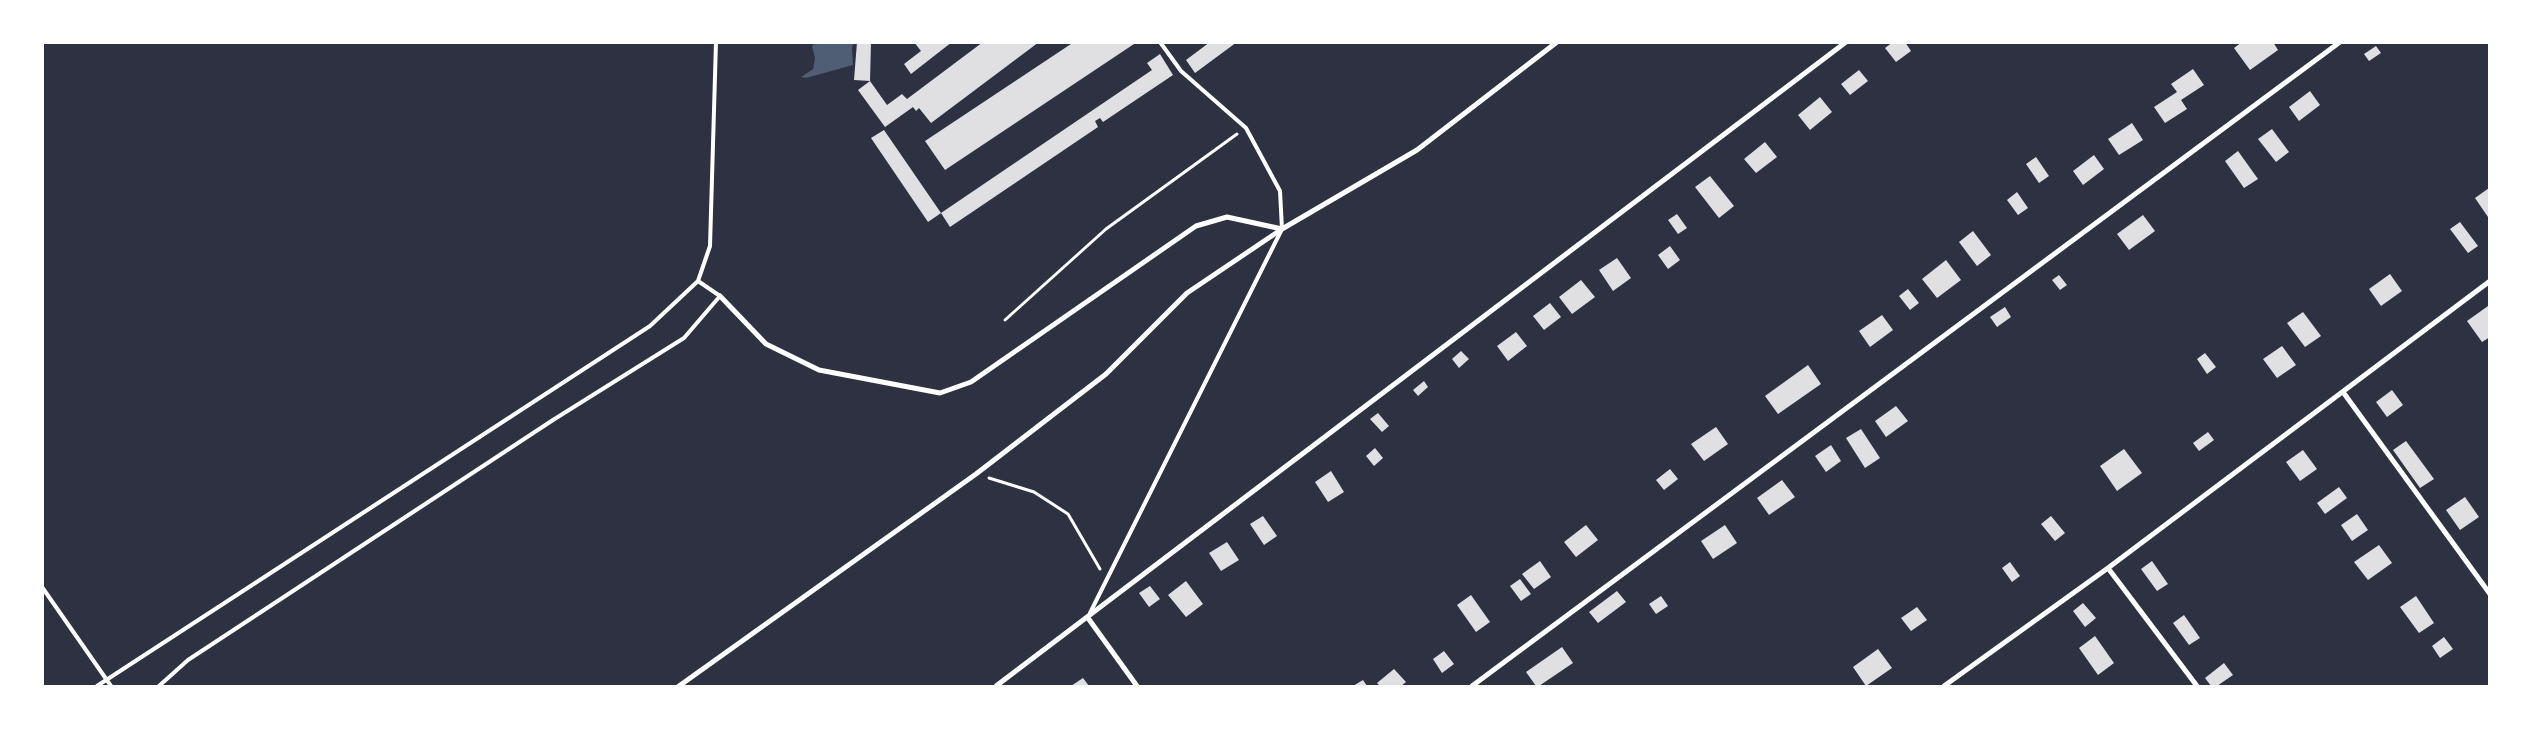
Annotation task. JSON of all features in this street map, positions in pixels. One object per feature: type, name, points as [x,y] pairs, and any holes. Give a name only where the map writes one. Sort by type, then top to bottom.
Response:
[{"type":"street","points":[[679,686],[976,474],[1106,374],[1187,293],[1282,229],[1417,150],[1557,42]]},
{"type":"street","points":[[996,686],[1846,42]]},
{"type":"street","points":[[1472,686],[2340,42]]},
{"type":"street","points":[[720,296],[766,344],[819,370],[940,393],[971,382],[1196,226],[1227,217],[1282,229]]},
{"type":"street","points":[[1944,686],[2108,568],[2490,281]]},
{"type":"street","points":[[2343,392],[2490,594]]},
{"type":"street","points":[[2108,568],[2197,686]]},
{"type":"street","points":[[1088,618],[1137,686]]},
{"type":"lane","points":[[97,686],[650,326],[698,281],[710,246],[716,42]]},
{"type":"lane","points":[[1088,618],[1282,229],[1280,191],[1246,128],[1181,71],[1160,42]]},
{"type":"lane","points":[[158,686],[196,655],[552,420],[684,338],[720,296],[698,281]]},
{"type":"lane","points":[[42,587],[111,686]]},
{"type":"path","points":[[1005,320],[1106,229],[1246,128]]},
{"type":"path","points":[[976,474],[1034,492],[1068,514],[1107,580]]},
{"type":"water","points":[[816,42],[854,43],[852,47],[853,65],[806,78],[801,77],[813,69],[815,58],[812,46]]},
{"type":"building","points":[[857,42],[871,42],[870,81],[854,80]]},
{"type":"building","points":[[914,42],[952,42],[911,74],[904,64],[921,51]]},
{"type":"building","points":[[983,42],[1039,42],[931,123],[919,108],[916,111],[913,107],[885,127],[858,90],[870,81],[887,105],[902,94],[907,99]]},
{"type":"building","points":[[1074,42],[1137,42],[945,170],[925,141]]},
{"type":"building","points":[[1210,42],[1237,42],[1195,73],[1186,60]]},
{"type":"building","points":[[1893,42],[1905,42],[1911,51],[1896,62],[1885,48]]},
{"type":"building","points":[[2242,42],[2273,42],[2278,50],[2250,70],[2234,48]]},
{"type":"building","points":[[2376,46],[2381,53],[2369,61],[2364,54]]},
{"type":"building","points":[[1160,54],[1173,75],[1103,122],[1100,118],[1095,121],[1098,127],[950,227],[941,213],[1152,70],[1147,63]]},
{"type":"building","points":[[2193,69],[2204,85],[2181,100],[2187,109],[2165,123],[2154,107],[2177,92],[2171,84]]},
{"type":"building","points":[[1859,70],[1868,81],[1850,95],[1841,84]]},
{"type":"building","points":[[2310,91],[2320,105],[2299,121],[2289,107]]},
{"type":"building","points":[[1820,97],[1832,112],[1810,130],[1798,115]]},
{"type":"building","points":[[2132,123],[2143,140],[2119,155],[2108,139]]},
{"type":"building","points":[[2272,129],[2289,152],[2276,162],[2258,139]]},
{"type":"building","points":[[884,130],[941,213],[928,222],[871,138]]},
{"type":"building","points":[[1765,142],[1777,157],[1756,173],[1744,159]]},
{"type":"building","points":[[2238,151],[2258,179],[2244,188],[2225,161]]},
{"type":"building","points":[[2094,155],[2104,169],[2083,185],[2073,171]]},
{"type":"building","points":[[2036,157],[2049,176],[2039,183],[2026,164]]},
{"type":"building","points":[[1710,176],[1734,206],[1719,218],[1695,187]]},
{"type":"building","points":[[2489,188],[2490,216],[2488,217],[2475,198]]},
{"type":"building","points":[[2017,192],[2028,208],[2018,215],[2007,200]]},
{"type":"building","points":[[1677,214],[1687,228],[1678,234],[1668,220]]},
{"type":"building","points":[[2143,215],[2155,231],[2129,250],[2117,234]]},
{"type":"building","points":[[2460,222],[2478,246],[2468,253],[2450,229]]},
{"type":"building","points":[[1973,231],[1991,255],[1977,266],[1959,242]]},
{"type":"building","points":[[1670,246],[1680,260],[1668,269],[1658,255]]},
{"type":"building","points":[[1617,258],[1631,278],[1613,291],[1599,270]]},
{"type":"building","points":[[1946,260],[1961,280],[1937,298],[1922,279]]},
{"type":"building","points":[[2390,274],[2402,291],[2381,306],[2369,289]]},
{"type":"building","points":[[2059,275],[2067,285],[2060,290],[2052,280]]},
{"type":"building","points":[[1581,280],[1595,297],[1572,314],[1559,297]]},
{"type":"building","points":[[1908,289],[1919,303],[1910,310],[1899,296]]},
{"type":"building","points":[[1550,303],[1561,317],[1544,330],[1533,316]]},
{"type":"building","points":[[2488,306],[2490,309],[2490,337],[2482,342],[2467,321]]},
{"type":"building","points":[[2005,307],[2011,317],[1997,327],[1990,317]]},
{"type":"building","points":[[2303,312],[2321,336],[2305,347],[2287,323]]},
{"type":"building","points":[[1882,315],[1893,330],[1870,347],[1859,331]]},
{"type":"building","points":[[1516,332],[1527,346],[1508,361],[1497,346]]},
{"type":"building","points":[[2282,346],[2296,365],[2277,378],[2263,359]]},
{"type":"building","points":[[1461,351],[1469,359],[1459,368],[1452,359]]},
{"type":"building","points":[[2205,353],[2216,367],[2207,374],[2197,359]]},
{"type":"building","points":[[1808,365],[1821,384],[1778,414],[1765,396]]},
{"type":"building","points":[[1424,381],[1428,387],[1418,396],[1413,390]]},
{"type":"building","points":[[2392,390],[2403,405],[2387,417],[2376,402]]},
{"type":"building","points":[[1896,406],[1908,421],[1886,437],[1875,421]]},
{"type":"building","points":[[1378,413],[1389,426],[1382,432],[1370,419]]},
{"type":"building","points":[[1716,427],[1728,444],[1704,461],[1691,444]]},
{"type":"building","points":[[1861,429],[1880,458],[1865,468],[1846,438]]},
{"type":"building","points":[[2208,432],[2214,440],[2199,451],[2193,443]]},
{"type":"building","points":[[2406,441],[2434,479],[2420,488],[2393,450]]},
{"type":"building","points":[[1831,445],[1841,461],[1826,472],[1815,456]]},
{"type":"building","points":[[1375,448],[1383,458],[1374,466],[1366,456]]},
{"type":"building","points":[[2124,449],[2142,473],[2117,491],[2100,466]]},
{"type":"building","points":[[2303,450],[2317,469],[2300,481],[2286,462]]},
{"type":"building","points":[[1670,469],[1678,479],[1664,490],[1656,480]]},
{"type":"building","points":[[1331,471],[1344,492],[1328,502],[1315,482]]},
{"type":"building","points":[[1782,480],[1795,497],[1769,515],[1757,498]]},
{"type":"building","points":[[2339,487],[2347,498],[2325,514],[2317,503]]},
{"type":"building","points":[[2465,497],[2479,517],[2460,530],[2446,510]]},
{"type":"building","points":[[2357,514],[2368,530],[2352,541],[2341,525]]},
{"type":"building","points":[[1263,516],[1277,536],[1264,545],[1250,524]]},
{"type":"building","points":[[2051,516],[2065,533],[2055,541],[2041,524]]},
{"type":"building","points":[[1586,525],[1598,540],[1576,557],[1564,542]]},
{"type":"building","points":[[1725,525],[1737,543],[1713,559],[1701,541]]},
{"type":"building","points":[[1227,542],[1239,560],[1221,571],[1209,553]]},
{"type":"building","points":[[2379,545],[2392,563],[2368,580],[2354,562]]},
{"type":"building","points":[[1540,561],[1551,577],[1534,589],[1522,574]]},
{"type":"building","points":[[2152,561],[2168,584],[2157,591],[2141,569]]},
{"type":"building","points":[[2010,562],[2020,576],[2012,582],[2002,568]]},
{"type":"building","points":[[1520,579],[1531,594],[1521,601],[1510,586]]},
{"type":"building","points":[[1186,581],[1203,604],[1186,617],[1168,595]]},
{"type":"building","points":[[1150,586],[1160,599],[1149,607],[1139,593]]},
{"type":"building","points":[[1617,591],[1626,602],[1598,623],[1589,612]]},
{"type":"building","points":[[1471,595],[1490,622],[1476,632],[1457,605]]},
{"type":"building","points":[[1661,596],[1668,606],[1656,614],[1649,604]]},
{"type":"building","points":[[2416,596],[2434,623],[2419,633],[2400,607]]},
{"type":"building","points":[[2083,603],[2096,618],[2085,627],[2073,611]]},
{"type":"building","points":[[1917,607],[1927,620],[1911,631],[1901,618]]},
{"type":"building","points":[[2184,615],[2200,638],[2189,645],[2173,623]]},
{"type":"building","points":[[2095,636],[2114,663],[2098,675],[2079,648]]},
{"type":"building","points":[[2444,637],[2453,649],[2440,658],[2432,646]]},
{"type":"building","points":[[1562,647],[1573,663],[1539,686],[1536,686],[1526,672]]},
{"type":"building","points":[[1878,649],[1892,668],[1866,686],[1853,667]]},
{"type":"building","points":[[1444,651],[1454,664],[1442,673],[1433,659]]},
{"type":"building","points":[[2224,663],[2233,675],[2217,686],[2211,686],[2205,678]]},
{"type":"building","points":[[1394,669],[1406,682],[1401,686],[1380,686],[1377,683]]},
{"type":"building","points":[[1083,678],[1089,686],[1071,686]]},
{"type":"building","points":[[1363,680],[1367,686],[1353,686]]}]
